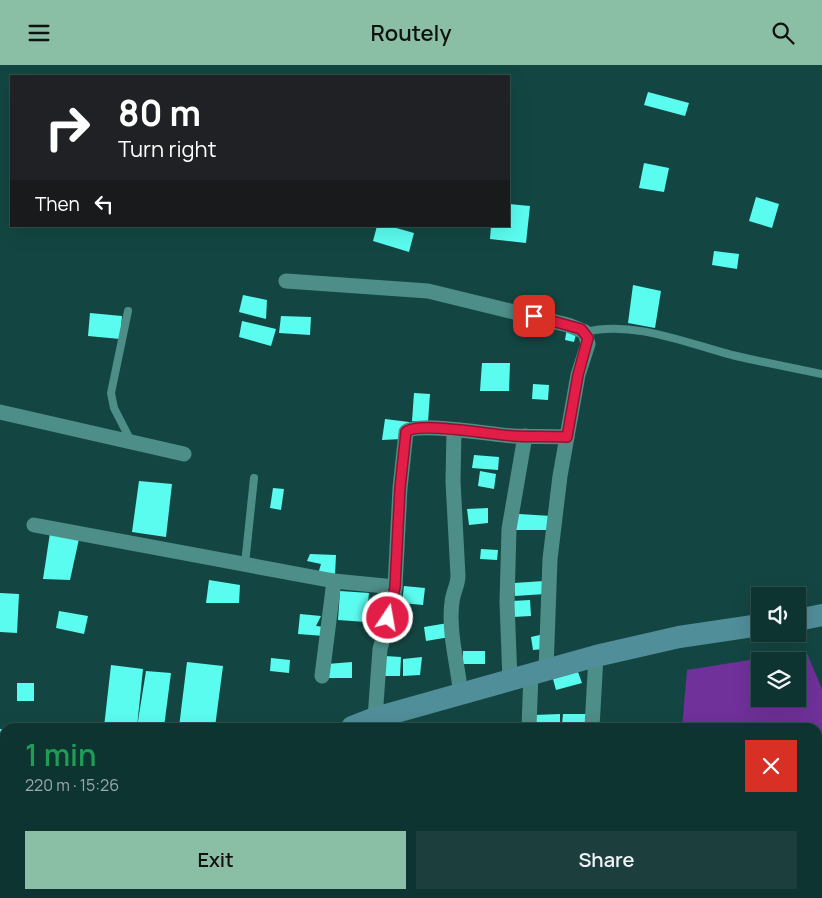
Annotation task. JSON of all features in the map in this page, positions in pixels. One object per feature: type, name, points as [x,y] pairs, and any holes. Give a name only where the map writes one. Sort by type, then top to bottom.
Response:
[{"type":"street","points":[[286,281],[447,294],[568,325],[586,332],[588,344],[578,375],[567,437],[550,559],[529,675],[529,723]]},
{"type":"street","points":[[0,412],[184,454]]},
{"type":"street","points":[[375,719],[380,649],[392,607],[395,587],[400,488],[406,432],[415,428],[567,437]]},
{"type":"street","points":[[454,430],[453,481],[458,585],[452,601],[451,619],[461,696]]},
{"type":"street","points":[[526,436],[509,529],[507,602],[529,675]]},
{"type":"street","points":[[34,525],[334,581],[395,587]]},
{"type":"street","points":[[322,676],[334,581]]},
{"type":"street","points":[[806,618],[822,615]]},
{"type":"street","points":[[364,723],[596,656],[679,637],[751,626]]},
{"type":"street","points":[[592,723],[596,656]]},
{"type":"lane","points":[[128,311],[111,393],[114,408],[132,443]]},
{"type":"lane","points":[[586,332],[599,328],[618,328],[656,335],[822,374]]},
{"type":"lane","points":[[245,564],[254,478]]},
{"type":"shaded area","points":[[806,651],[822,689],[822,723],[682,723],[687,670],[751,660],[751,707],[806,707],[806,652],[800,652]]},
{"type":"building","points":[[648,92],[689,103],[685,116],[644,105]]},
{"type":"building","points":[[644,163],[669,168],[664,192],[639,188]]},
{"type":"building","points":[[756,197],[779,204],[772,228],[749,221]]},
{"type":"building","points":[[510,204],[530,206],[526,243],[490,239],[491,227],[510,227]]},
{"type":"building","points":[[377,227],[393,227],[414,233],[409,252],[373,241]]},
{"type":"building","points":[[714,251],[739,254],[737,269],[712,265]]},
{"type":"building","points":[[633,285],[661,291],[655,328],[628,323]]},
{"type":"building","points":[[243,295],[267,300],[266,319],[239,312]]},
{"type":"building","points":[[90,313],[122,316],[120,339],[88,336]]},
{"type":"building","points":[[281,316],[311,317],[310,335],[279,333]]},
{"type":"building","points":[[242,321],[276,329],[271,346],[239,337]]},
{"type":"building","points":[[567,328],[577,330],[574,342],[565,340]]},
{"type":"building","points":[[482,363],[510,363],[509,391],[480,391]]},
{"type":"building","points":[[533,384],[549,385],[548,400],[532,399]]},
{"type":"building","points":[[414,393],[430,394],[428,422],[412,421]]},
{"type":"building","points":[[385,419],[409,422],[409,426],[402,439],[382,440]]},
{"type":"building","points":[[474,455],[499,457],[498,470],[472,468]]},
{"type":"building","points":[[480,471],[496,474],[494,489],[478,486]]},
{"type":"building","points":[[139,481],[172,484],[166,537],[132,532]]},
{"type":"building","points":[[273,488],[284,489],[281,510],[270,508]]},
{"type":"building","points":[[488,508],[488,523],[469,525],[467,509]]},
{"type":"building","points":[[519,514],[552,516],[551,530],[514,530]]},
{"type":"building","points":[[50,533],[79,539],[70,580],[43,579]]},
{"type":"building","points":[[481,549],[498,550],[497,560],[480,559]]},
{"type":"building","points":[[310,554],[336,555],[335,575],[318,574],[321,564],[307,561]]},
{"type":"building","points":[[209,580],[240,585],[239,603],[206,603]]},
{"type":"building","points":[[544,581],[545,594],[515,596],[514,583]]},
{"type":"building","points":[[404,586],[425,588],[423,605],[402,603]]},
{"type":"building","points":[[340,591],[369,593],[366,622],[338,620]]},
{"type":"building","points":[[0,593],[19,594],[17,633],[0,632]]},
{"type":"building","points":[[530,600],[531,616],[513,617],[512,601]]},
{"type":"building","points":[[59,611],[88,616],[84,634],[56,628]]},
{"type":"building","points":[[300,614],[321,616],[316,626],[325,627],[324,636],[298,634]]},
{"type":"building","points":[[448,623],[450,637],[426,641],[424,627]]},
{"type":"building","points":[[544,634],[544,649],[533,650],[531,637]]},
{"type":"building","points":[[463,651],[485,651],[485,664],[463,664]]},
{"type":"building","points":[[385,656],[401,657],[400,676],[384,676]]},
{"type":"building","points":[[422,657],[420,675],[403,676],[403,659]]},
{"type":"building","points":[[271,658],[290,660],[289,673],[270,671]]},
{"type":"building","points":[[187,662],[223,666],[216,723],[179,723]]},
{"type":"building","points":[[352,662],[352,678],[326,678],[327,664]]},
{"type":"building","points":[[111,665],[143,669],[137,723],[104,723]]},
{"type":"building","points":[[146,671],[171,673],[165,723],[138,723]]},
{"type":"building","points":[[578,672],[582,683],[556,690],[553,679]]},
{"type":"building","points":[[17,683],[34,683],[34,701],[17,701]]},
{"type":"building","points":[[560,714],[560,723],[534,723],[534,715]]},
{"type":"building","points":[[563,714],[590,714],[590,723],[562,723]]},
{"type":"route","points":[[388,618],[395,587],[400,488],[406,432],[409,429],[415,428],[460,430],[512,436],[567,437],[578,375],[588,344],[588,338],[586,332],[581,329],[534,316]]}]
